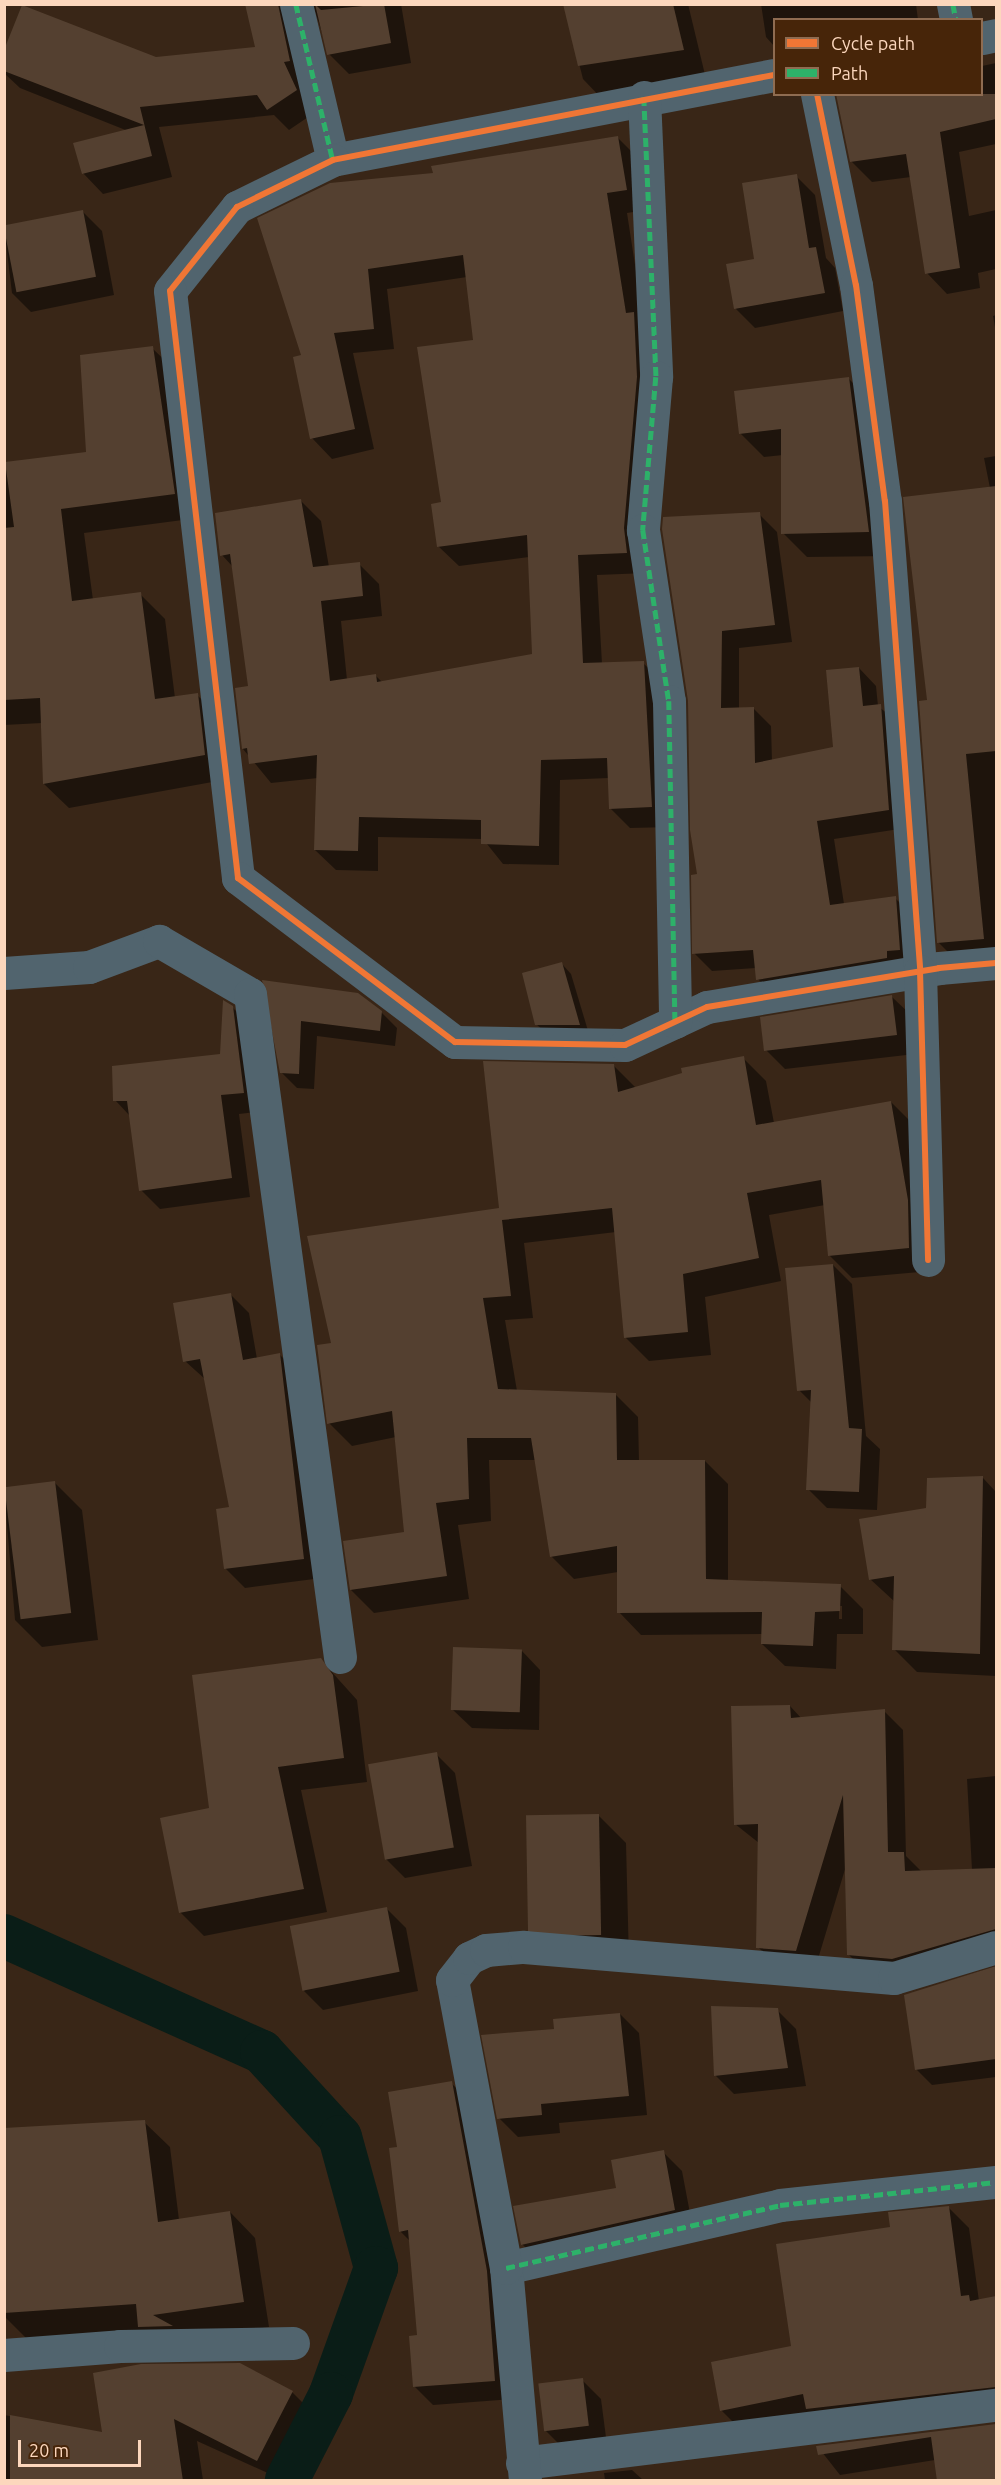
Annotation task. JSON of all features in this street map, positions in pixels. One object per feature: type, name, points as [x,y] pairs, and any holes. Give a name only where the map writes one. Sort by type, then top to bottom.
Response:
[{"type":"street","points":[[296,4],[333,160]]},
{"type":"street","points":[[773,75],[644,97],[333,160],[237,207],[170,291],[238,878],[455,1042],[625,1045],[707,1006],[920,971],[996,963]]},
{"type":"street","points":[[817,96],[856,285],[885,501],[920,971],[928,1260]]},
{"type":"street","points":[[644,97],[656,377],[644,530],[669,701],[675,1022]]},
{"type":"street","points":[[4,973],[89,967],[159,941],[250,994],[340,1657]]},
{"type":"street","points":[[996,1947],[894,1978],[524,1947],[486,1950],[469,1958],[452,1980],[506,2268],[523,2472],[996,2405]]},
{"type":"street","points":[[506,2268],[780,2205],[996,2182]]},
{"type":"street","points":[[4,2355],[120,2346],[293,2343]]},
{"type":"building","points":[[245,4],[278,4],[290,61],[284,62],[297,90],[267,110],[257,95],[140,107],[152,156],[82,174],[73,143],[144,125],[4,71],[4,50],[22,5],[156,57],[255,47]]},
{"type":"building","points":[[315,4],[321,10],[384,4],[391,43],[327,55]]},
{"type":"building","points":[[563,4],[673,4],[684,50],[578,66]]},
{"type":"building","points":[[983,94],[996,94],[996,119],[940,132],[960,268],[925,274],[906,154],[850,162],[836,96],[983,96]]},
{"type":"building","points":[[618,136],[627,190],[607,193],[626,313],[634,312],[637,377],[624,528],[627,553],[578,555],[583,663],[644,661],[652,807],[609,809],[607,758],[541,760],[539,846],[481,844],[481,820],[359,817],[358,851],[314,850],[317,755],[249,764],[247,748],[242,749],[235,688],[248,686],[230,554],[220,556],[215,513],[301,499],[313,567],[360,562],[363,596],[321,601],[330,681],[376,674],[377,682],[532,654],[527,535],[437,547],[431,504],[441,502],[417,347],[473,340],[463,255],[368,269],[374,329],[334,333],[355,429],[310,439],[293,357],[301,355],[257,218],[330,183],[433,173],[431,166]]},
{"type":"building","points":[[797,174],[809,248],[816,247],[825,293],[734,309],[726,264],[754,259],[742,183]]},
{"type":"building","points":[[83,210],[96,277],[16,292],[4,225]]},
{"type":"building","points":[[153,346],[175,494],[61,509],[72,601],[141,592],[155,699],[198,693],[205,755],[43,784],[40,698],[4,700],[4,528],[14,527],[5,462],[86,452],[80,355]]},
{"type":"building","points":[[849,377],[869,532],[781,534],[781,429],[739,434],[734,391]]},
{"type":"building","points":[[996,486],[996,751],[966,754],[984,939],[937,943],[919,701],[927,700],[903,497]]},
{"type":"building","points":[[760,512],[775,625],[722,631],[721,708],[754,707],[755,763],[833,747],[826,670],[859,667],[863,706],[881,704],[889,810],[817,821],[830,905],[896,896],[900,950],[887,951],[887,958],[756,980],[753,950],[692,954],[691,875],[697,874],[690,830],[688,701],[662,529],[663,517]]},
{"type":"building","points":[[562,962],[580,1025],[535,1025],[522,973]]},
{"type":"building","points":[[262,980],[358,993],[382,1011],[380,1031],[301,1021],[299,1074],[280,1073]]},
{"type":"building","points":[[892,995],[897,1035],[764,1051],[760,1017]]},
{"type":"building","points":[[223,1000],[233,1006],[244,1093],[221,1095],[232,1178],[139,1191],[127,1101],[113,1101],[112,1066],[220,1054]]},
{"type":"building","points":[[744,1056],[756,1125],[891,1101],[908,1200],[909,1248],[828,1256],[821,1180],[747,1193],[759,1258],[683,1274],[688,1332],[624,1338],[612,1208],[502,1220],[511,1296],[483,1298],[498,1389],[616,1393],[617,1460],[705,1460],[706,1579],[841,1584],[840,1611],[815,1612],[813,1646],[761,1644],[762,1612],[617,1613],[617,1546],[550,1557],[531,1438],[467,1438],[469,1499],[436,1503],[447,1576],[350,1590],[343,1541],[404,1532],[392,1411],[327,1424],[317,1345],[331,1343],[307,1236],[499,1208],[483,1061],[614,1064],[618,1092],[682,1073],[681,1068]]},
{"type":"building","points":[[833,1264],[849,1428],[862,1429],[859,1492],[806,1490],[811,1390],[797,1391],[785,1268]]},
{"type":"building","points":[[231,1293],[243,1360],[280,1353],[304,1559],[224,1569],[216,1509],[229,1507],[200,1359],[183,1362],[173,1303]]},
{"type":"building","points":[[983,1476],[980,1654],[892,1650],[894,1576],[869,1580],[859,1519],[926,1508],[927,1478]]},
{"type":"building","points":[[55,1481],[71,1613],[21,1619],[4,1487]]},
{"type":"building","points":[[453,1647],[522,1649],[520,1712],[451,1710]]},
{"type":"building","points":[[321,1658],[333,1675],[344,1758],[278,1767],[304,1889],[179,1913],[160,1818],[209,1808],[192,1675]]},
{"type":"building","points":[[790,1705],[791,1718],[885,1709],[888,1852],[904,1852],[905,1871],[996,1868],[996,1929],[892,1959],[847,1955],[843,1795],[796,1951],[756,1948],[758,1824],[734,1825],[731,1706]]},
{"type":"building","points":[[437,1752],[454,1848],[385,1860],[368,1764]]},
{"type":"building","points":[[599,1814],[601,1935],[528,1936],[526,1815]]},
{"type":"building","points":[[387,1907],[400,1972],[302,1991],[290,1926]]},
{"type":"building","points":[[996,1966],[996,2059],[915,2070],[904,1995]]},
{"type":"building","points":[[711,2006],[778,2008],[788,2068],[714,2076]]},
{"type":"building","points":[[620,2013],[629,2096],[541,2104],[542,2115],[497,2119],[481,2035],[554,2029],[553,2019]]},
{"type":"building","points":[[452,2081],[487,2271],[495,2381],[413,2387],[409,2336],[417,2335],[408,2230],[399,2232],[389,2148],[397,2147],[388,2092]]},
{"type":"building","points":[[145,2120],[158,2222],[230,2211],[244,2302],[153,2315],[173,2326],[138,2327],[136,2304],[4,2313],[4,2128]]},
{"type":"building","points":[[664,2150],[675,2210],[521,2245],[513,2206],[616,2188],[611,2160]]},
{"type":"building","points":[[949,2206],[961,2296],[969,2295],[970,2301],[996,2296],[996,2387],[806,2409],[803,2394],[720,2411],[711,2362],[791,2346],[776,2244],[890,2227],[888,2212]]},
{"type":"building","points":[[240,2363],[293,2391],[257,2461],[174,2419],[183,2481],[10,2481],[10,2415],[102,2432],[93,2373],[141,2364]]},
{"type":"building","points":[[583,2378],[589,2426],[544,2431],[538,2383]]},
{"type":"building","points":[[996,2424],[996,2481],[937,2481],[931,2437],[818,2455],[816,2446]]},
{"type":"waterway","points":[[4,1936],[262,2052],[340,2137],[376,2268],[331,2394],[287,2480]]},
{"type":"marked path","points":[[296,4],[333,160]]},
{"type":"marked path","points":[[953,4],[956,18]]},
{"type":"marked path","points":[[644,97],[656,377],[643,530],[669,701],[675,1022]]},
{"type":"marked path","points":[[506,2268],[780,2205],[996,2182]]},
{"type":"cycle path","points":[[773,75],[333,160],[237,207],[170,291],[238,878],[455,1042],[625,1045],[707,1007],[939,968],[996,963]]},
{"type":"cycle path","points":[[817,96],[856,285],[885,501],[920,971],[928,1260]]}]
